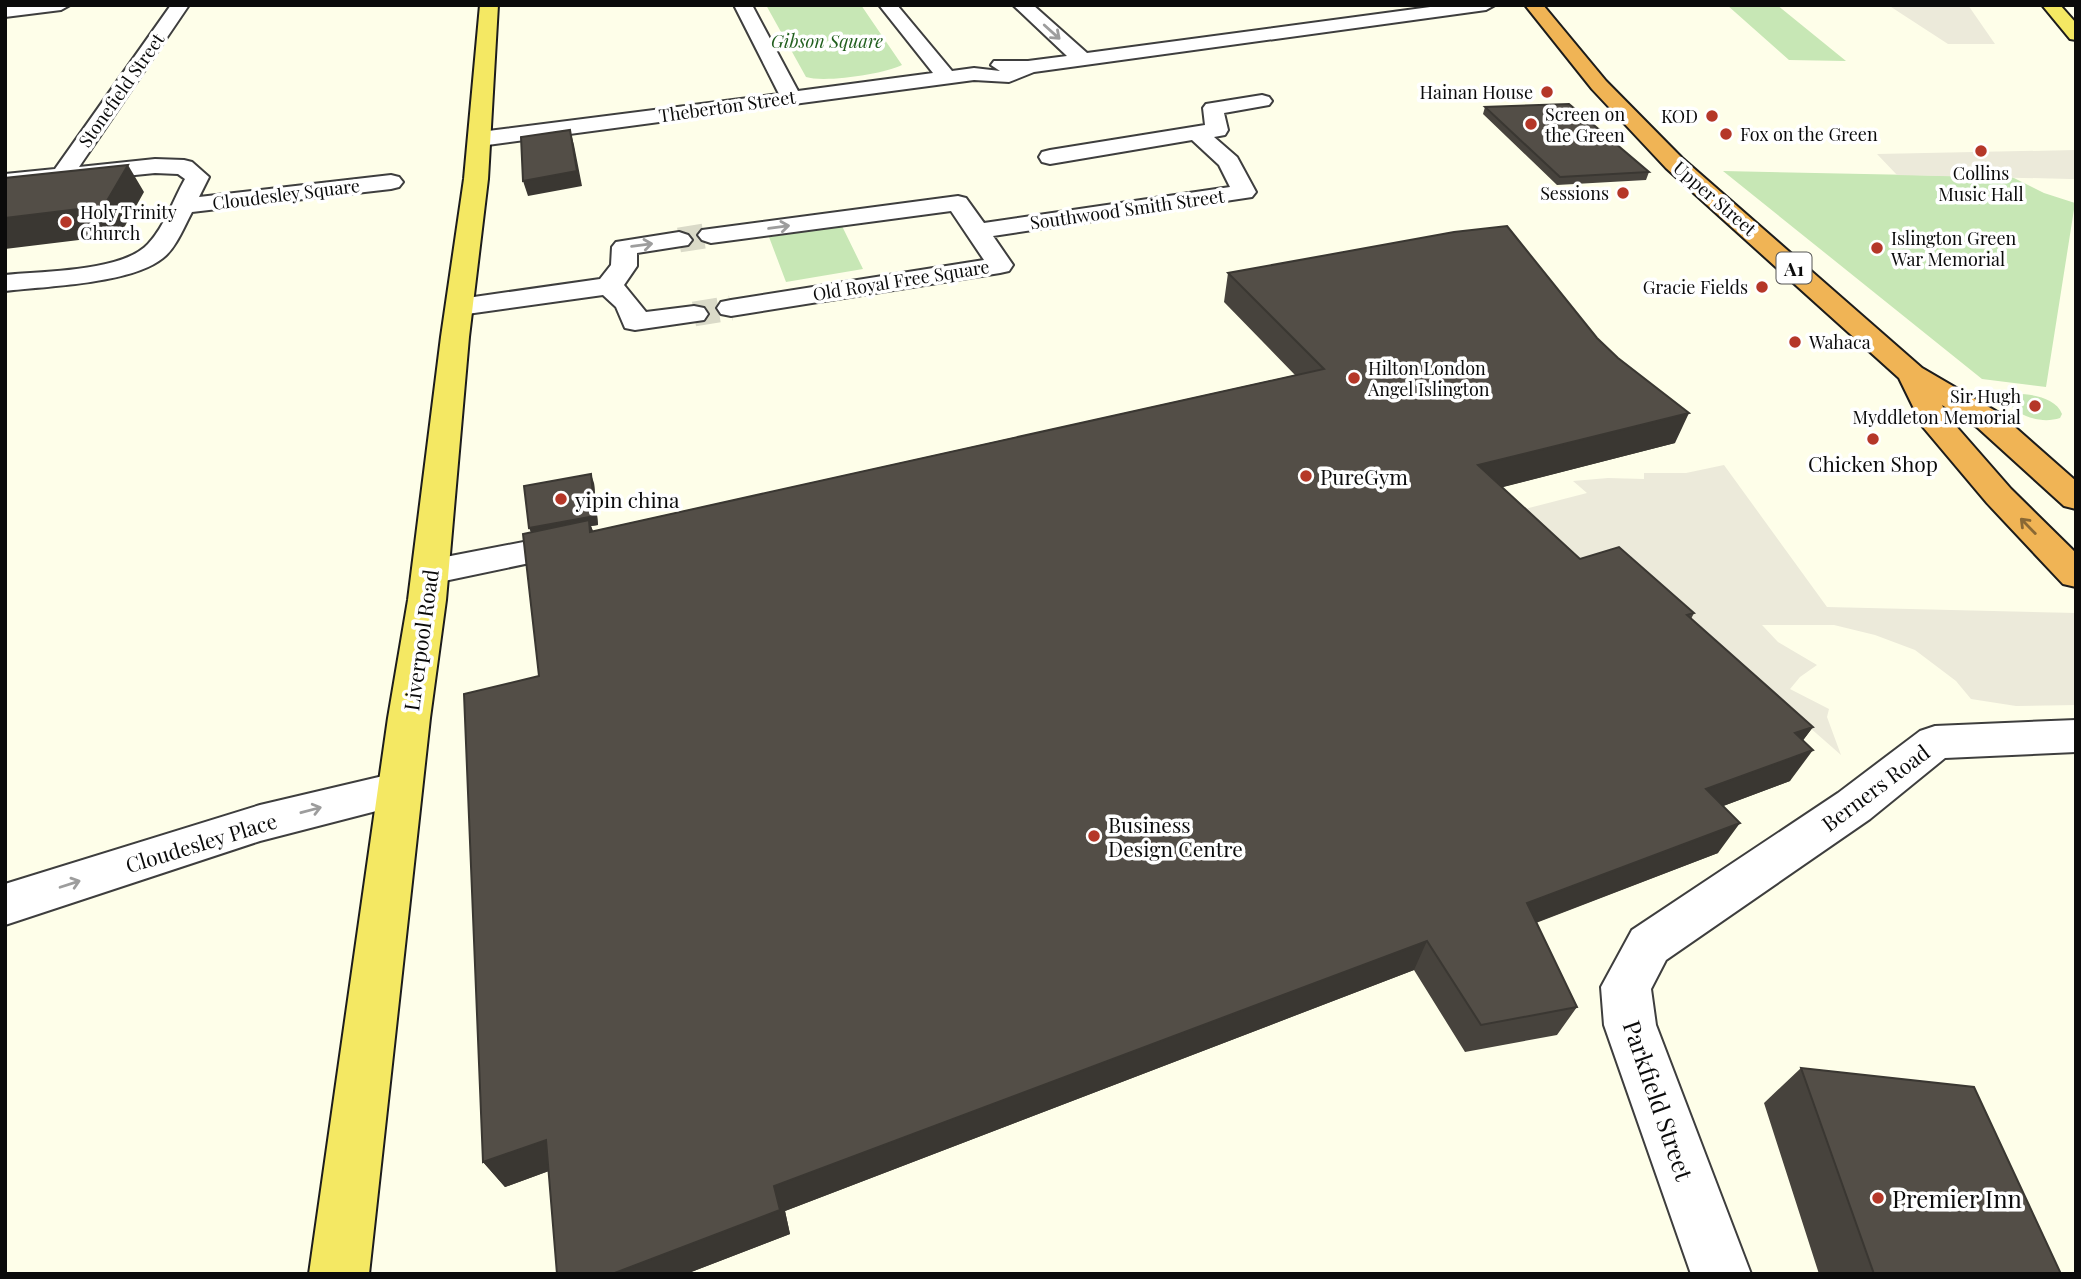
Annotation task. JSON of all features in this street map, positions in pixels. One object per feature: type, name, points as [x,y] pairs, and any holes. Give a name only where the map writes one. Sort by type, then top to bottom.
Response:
[{"type":"highway","name":"Upper Street","points":[[1534,5],[1599,85],[1674,163],[1912,374],[1988,420],[2076,499]]},
{"type":"highway","name":"Upper Street","points":[[1912,374],[1934,420],[1998,496],[2076,575]]},
{"type":"main road","name":"Liverpool Road","points":[[340,1274],[400,789],[430,572],[480,139],[489,5]]},
{"type":"main road","points":[[2051,5],[2076,35]]},
{"type":"street","points":[[5,12],[61,5]]},
{"type":"street","name":"Stonefield Street","points":[[62,175],[180,5]]},
{"type":"street","points":[[743,5],[791,98]]},
{"type":"street","points":[[888,5],[946,77]]},
{"type":"street","points":[[1022,5],[1082,59]]},
{"type":"street","name":"Theberton Street","points":[[480,139],[946,77],[1016,74],[1022,73],[1028,66],[1486,5]]},
{"type":"street","points":[[1320,10],[1342,24]]},
{"type":"street","points":[[1050,157],[1217,130],[1213,108],[1262,101]]},
{"type":"street","name":"Southwood Smith Street","points":[[977,231],[1244,192],[1229,162],[1198,134]]},
{"type":"street","name":"Cloudesley Square","points":[[5,181],[155,166],[184,167],[197,177],[156,252],[131,264],[97,271],[5,283]]},
{"type":"street","name":"Cloudesley Square","points":[[181,206],[391,182]]},
{"type":"street","name":"Old Royal Free Square","points":[[711,235],[958,203],[1000,265],[731,308]]},
{"type":"street","points":[[460,307],[609,286],[624,265],[625,247],[679,240]]},
{"type":"street","points":[[609,286],[627,302],[635,321],[694,314]]},
{"type":"street","points":[[430,572],[609,536]]},
{"type":"street","name":"Berners Road","points":[[1698,910],[1854,806],[1935,742],[2076,736]]},
{"type":"street","name":"Cloudesley Place","points":[[5,905],[247,827],[341,801],[400,789]]},
{"type":"street","name":"Parkfield Street","points":[[1698,910],[1649,945],[1626,986],[1630,1026],[1721,1274]]},
{"type":"green space","name":"Gibson Square","points":[[766,5],[861,5],[902,65],[854,77],[806,77]]},
{"type":"green space","points":[[1727,5],[1777,5],[1846,61],[1789,60]]},
{"type":"green space","points":[[1723,171],[2012,177],[2044,193],[2075,203],[2046,387],[1982,379]]},
{"type":"green space","points":[[842,226],[863,269],[786,282],[769,237]]},
{"type":"green space","points":[[2017,394],[2037,396],[2055,404],[2062,414],[2060,418],[2046,420],[2024,415],[2007,401]]},
{"type":"shaded area","points":[[1888,5],[1968,5],[1995,44],[1948,44]]},
{"type":"shaded area","points":[[2076,150],[2076,179],[1897,175],[1877,154]]},
{"type":"shaded area","points":[[1724,465],[1827,607],[2076,613],[2076,705],[2016,706],[1971,699],[1956,681],[1915,650],[1875,635],[1834,625],[1762,625],[1778,642],[1817,665],[1800,677],[1790,689],[1829,709],[1827,717],[1841,755],[1628,568],[1583,578],[1513,512],[1587,493],[1573,481],[1644,479],[1644,473],[1686,473]]},
{"type":"building","points":[[1569,104],[1649,172],[1560,177],[1485,107]]},
{"type":"building","points":[[570,130],[577,171],[523,181],[521,137]]},
{"type":"building","points":[[128,165],[104,206],[5,218],[5,178]]},
{"type":"building","name":"Business Design Centre","points":[[1507,226],[1597,338],[1618,358],[1689,413],[1478,465],[1580,559],[1619,547],[1694,613],[1687,615],[1813,727],[1795,733],[1813,750],[1706,789],[1740,823],[1527,903],[1577,1007],[1481,1025],[1427,941],[774,1186],[780,1210],[612,1274],[557,1274],[546,1140],[483,1162],[464,694],[539,676],[523,534],[589,520],[590,532],[1324,369],[1228,273],[1454,232]]},
{"type":"building","points":[[591,474],[595,516],[529,528],[524,486]]},
{"type":"building","points":[[1801,1068],[1974,1087],[2061,1274],[1874,1274]]},
{"type":"tunnel","points":[[679,240],[711,235]]},
{"type":"tunnel","points":[[694,314],[731,308]]},
{"type":"place","name":"Hainan House","points":[[1547,92]]},
{"type":"place","name":"KOD","points":[[1712,116]]},
{"type":"place","name":"Screen on the Green","points":[[1531,124]]},
{"type":"place","name":"Fox on the Green","points":[[1726,134]]},
{"type":"place","name":"Collins Music Hall","points":[[1981,151]]},
{"type":"place","name":"Sessions","points":[[1623,193]]},
{"type":"place","name":"Holy Trinity Church","points":[[66,222]]},
{"type":"place","name":"Islington Green War Memorial","points":[[1877,248]]},
{"type":"place","name":"Gracie Fields","points":[[1762,287]]},
{"type":"place","name":"Wahaca","points":[[1795,342]]},
{"type":"place","name":"Hilton London Angel Islington","points":[[1354,378]]},
{"type":"place","name":"Sir Hugh Myddleton Memorial","points":[[2035,406]]},
{"type":"place","name":"Chicken Shop","points":[[1873,439]]},
{"type":"place","name":"PureGym","points":[[1306,476]]},
{"type":"place","name":"yipin china","points":[[561,499]]},
{"type":"place","name":"Business Design Centre","points":[[1094,836]]},
{"type":"place","name":"Premier Inn","points":[[1878,1198]]}]
